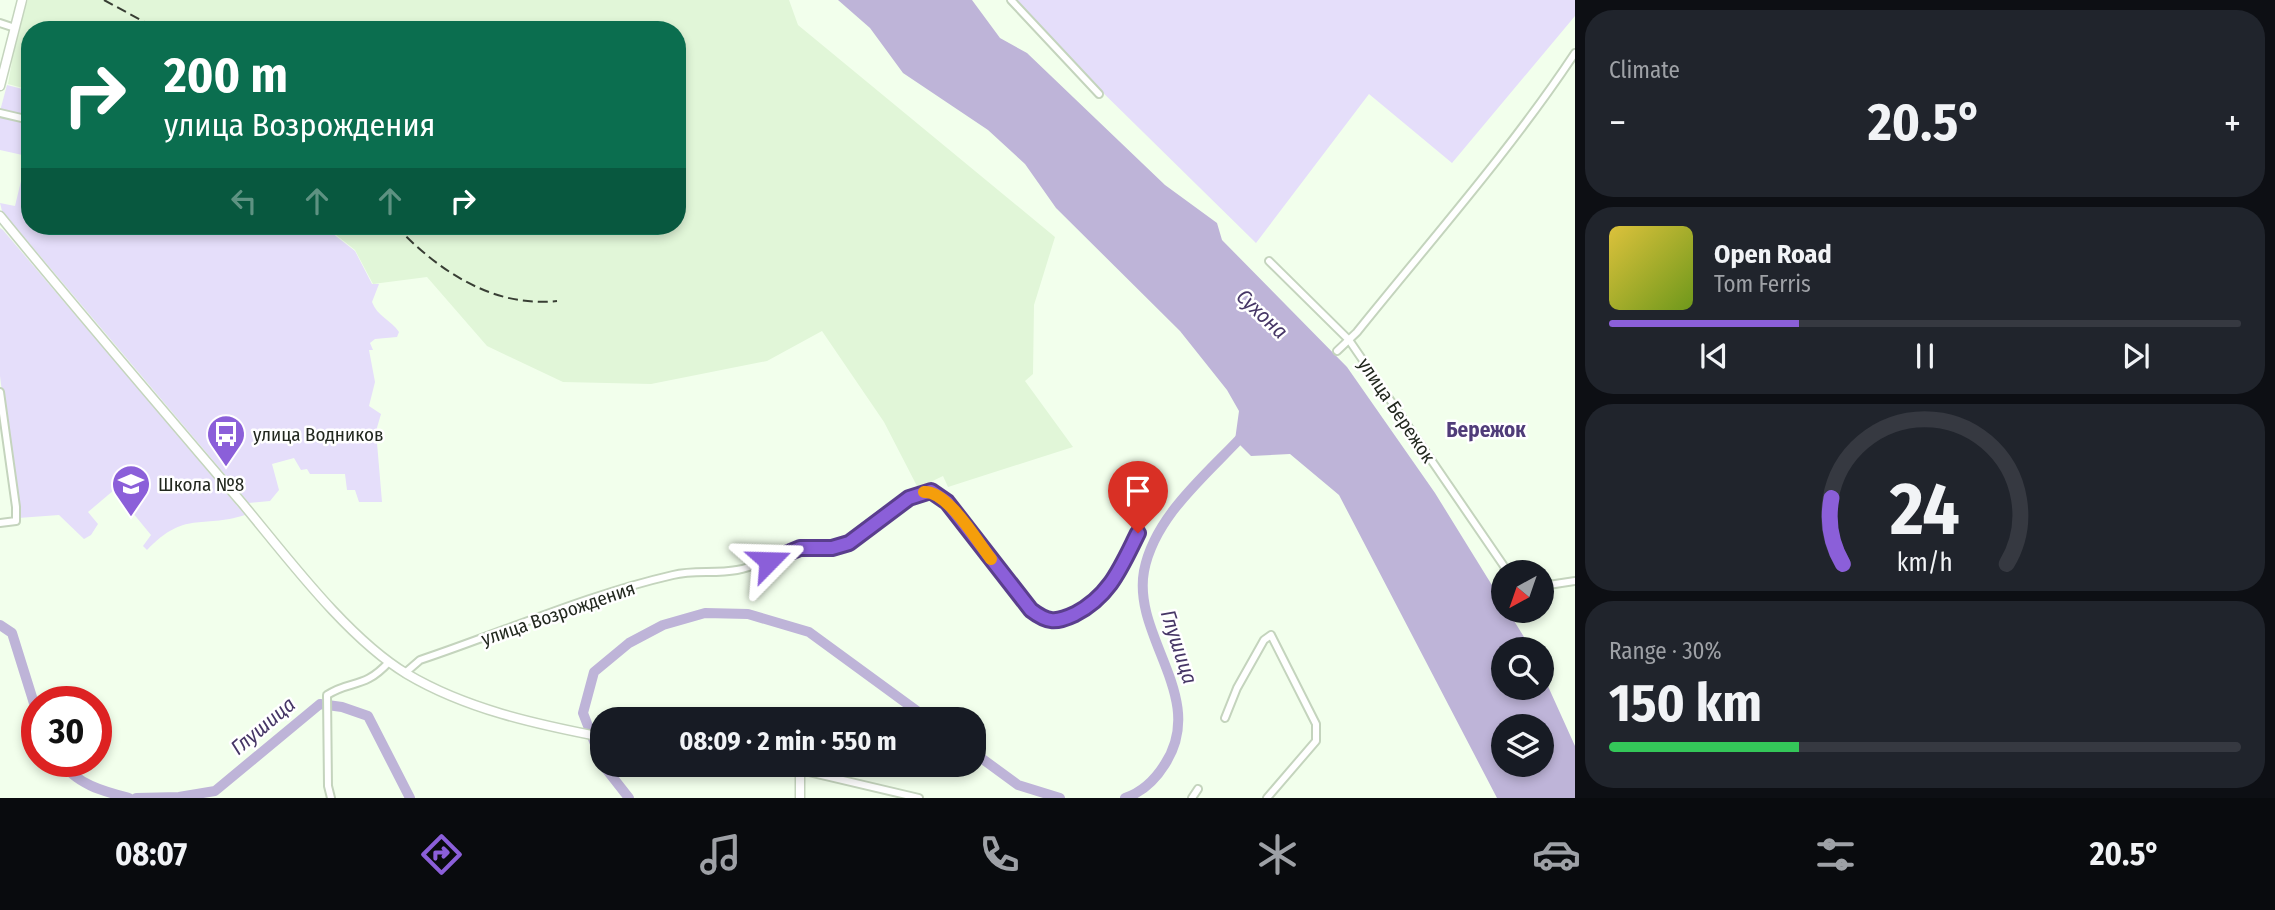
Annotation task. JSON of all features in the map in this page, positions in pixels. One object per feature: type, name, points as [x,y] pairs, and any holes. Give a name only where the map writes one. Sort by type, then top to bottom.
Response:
[{"type":"main road","points":[[0,86],[22,0]]},
{"type":"main road","points":[[0,216],[258,522],[349,625],[389,662],[405,673],[474,704],[556,728],[590,735]]},
{"type":"main road","points":[[800,777],[800,798]]},
{"type":"street","points":[[1011,0],[1099,94]]},
{"type":"street","points":[[0,23],[15,28]]},
{"type":"street","points":[[1338,351],[1516,139],[1575,52]]},
{"type":"street","points":[[0,113],[21,118]]},
{"type":"street","name":"улица Бережок","points":[[1269,261],[1349,340],[1500,560]]},
{"type":"street","points":[[0,392],[16,521],[0,523]]},
{"type":"street","name":"улица Возрождения","points":[[405,673],[420,660],[600,594],[675,575],[747,568],[800,548],[832,548],[849,543],[909,498],[925,492],[935,492],[947,502],[1031,610],[1049,622],[1066,618],[1091,606],[1105,593],[1138,533]]},
{"type":"street","points":[[1554,584],[1575,581]]},
{"type":"street","points":[[1225,718],[1237,688],[1265,640],[1271,635],[1316,724],[1318,735],[1316,741],[1267,798]]},
{"type":"street","points":[[331,798],[327,695],[335,690],[364,683],[389,662]]},
{"type":"street","points":[[830,777],[919,798]]},
{"type":"street","points":[[1192,798],[1198,789]]},
{"type":"shaded area","points":[[28,0],[789,0],[798,25],[1055,237],[1034,305],[1033,374],[1025,381],[1073,447],[948,487],[943,476],[918,488],[884,422],[822,331],[767,361],[651,384],[563,382],[487,346],[427,277],[373,284],[355,250],[336,235],[686,235],[686,21],[21,21],[21,88],[8,84],[19,22]]},
{"type":"shaded area","points":[[1013,0],[1575,0],[1575,16],[1452,163],[1369,94],[1256,243],[1031,22]]},
{"type":"shaded area","points":[[7,85],[21,89],[21,116],[0,111]]},
{"type":"shaded area","points":[[0,116],[21,121],[21,155],[0,150]]},
{"type":"shaded area","points":[[21,181],[21,233],[2,211],[0,203],[15,206]]},
{"type":"shaded area","points":[[0,228],[245,515],[183,525],[172,530],[147,550],[143,546],[151,535],[114,490],[88,512],[98,524],[91,535],[84,539],[59,515],[18,518],[0,376]]},
{"type":"shaded area","points":[[22,235],[335,235],[355,251],[372,284],[379,284],[372,302],[374,307],[399,332],[397,337],[375,339],[370,343],[373,350],[369,350],[375,382],[369,406],[381,414],[376,431],[382,502],[359,502],[355,490],[347,490],[345,474],[310,474],[307,469],[301,470],[294,458],[272,464],[279,490],[270,501],[249,503]]},
{"type":"water","name":"Сухона","points":[[838,0],[972,0],[1000,38],[1027,53],[1165,185],[1217,223],[1222,240],[1347,367],[1435,493],[1491,584],[1491,623],[1515,623],[1524,637],[1491,637],[1491,700],[1554,700],[1575,746],[1575,798],[1497,798],[1339,495],[1290,454],[1251,456],[1235,440],[1239,411],[1227,390],[1180,331],[1056,208],[1025,164],[988,130],[903,73],[870,28]]},
{"type":"waterway","name":"Глушица","points":[[1125,798],[1143,789],[1157,775],[1176,739],[1178,715],[1174,691],[1148,620],[1143,596],[1144,571],[1150,550],[1172,512],[1247,431]]},
{"type":"waterway","name":"Глушица","points":[[590,731],[583,713],[594,672],[629,643],[663,625],[705,613],[748,614],[809,632],[912,707]]},
{"type":"waterway","name":"Глушица","points":[[0,625],[12,633],[29,686]]},
{"type":"waterway","name":"Глушица","points":[[136,798],[179,797],[215,791],[320,704],[342,707],[368,716],[410,798]]},
{"type":"waterway","name":"Глушица","points":[[986,762],[1018,785],[1060,798]]},
{"type":"waterway","name":"Глушица","points":[[76,777],[101,790],[129,798]]},
{"type":"waterway","name":"Глушица","points":[[612,777],[629,798]]},
{"type":"railway","points":[[104,0],[142,21]]},
{"type":"railway","points":[[405,235],[449,271],[489,292],[511,299],[557,301]]},
{"type":"slow traffic","points":[[924,492],[935,492],[947,502],[991,559]]},
{"type":"place","name":"улица Водников","points":[[226,468]]},
{"type":"place","name":"Школа №8","points":[[131,518]]},
{"type":"district","name":"Бережок","points":[[1486,430]]},
{"type":"route","points":[[769,561],[808,546],[832,548],[849,543],[909,498],[917,493],[931,491],[947,502],[1031,610],[1049,622],[1056,622],[1091,606],[1105,593],[1116,578],[1138,533]]}]
